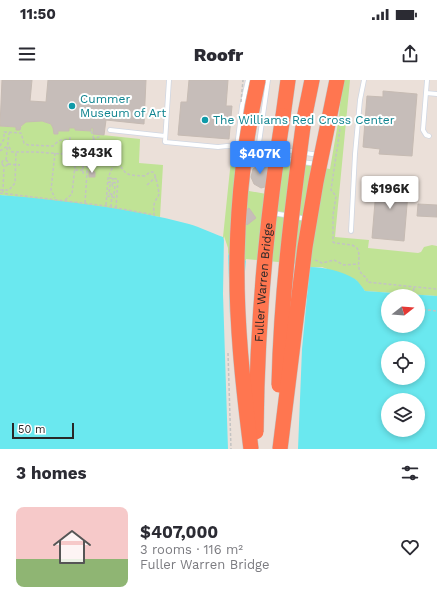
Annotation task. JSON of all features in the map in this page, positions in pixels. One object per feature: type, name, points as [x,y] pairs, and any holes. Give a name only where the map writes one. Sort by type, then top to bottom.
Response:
[{"type":"highway","points":[[251,449],[239,341],[237,250],[244,156],[258,80]]},
{"type":"highway","name":"Fuller Warren Bridge","points":[[256,449],[257,374],[262,288],[271,197],[288,80]]},
{"type":"highway","name":"Fuller Warren Bridge","points":[[279,449],[279,377],[283,294],[291,219],[310,80]]},
{"type":"highway","points":[[279,449],[305,247],[316,182],[337,80]]},
{"type":"lane","points":[[169,80],[165,142],[218,147],[237,147],[243,101],[248,80]]},
{"type":"lane","points":[[258,150],[268,80]]},
{"type":"lane","points":[[292,80],[273,214],[317,220]]},
{"type":"lane","points":[[240,124],[243,139],[250,146],[264,155],[324,165],[337,80]]},
{"type":"lane","points":[[351,231],[355,154],[360,100],[364,80]]},
{"type":"lane","points":[[428,80],[423,130],[424,133],[429,136]]},
{"type":"lane","points":[[426,93],[437,94]]},
{"type":"lane","points":[[110,130],[165,136]]},
{"type":"lane","points":[[258,150],[265,147],[326,156]]},
{"type":"path","points":[[91,131],[94,139]]},
{"type":"path","points":[[0,146],[4,139],[4,132],[21,133],[24,143],[28,145],[53,146],[60,140],[64,140],[74,142],[81,150],[89,151]]},
{"type":"path","points":[[8,164],[6,160],[9,133]]},
{"type":"path","points":[[85,203],[89,142],[100,136]]},
{"type":"path","points":[[70,137],[69,147],[72,151],[71,155]]},
{"type":"path","points":[[36,145],[36,152]]},
{"type":"path","points":[[0,151],[8,147]]},
{"type":"path","points":[[8,147],[12,152],[55,153],[76,156],[83,160],[83,173],[87,173]]},
{"type":"path","points":[[63,154],[64,150],[69,147]]},
{"type":"path","points":[[2,193],[9,190],[14,183],[16,152]]},
{"type":"path","points":[[55,153],[51,190],[54,198],[57,199]]},
{"type":"path","points":[[65,200],[72,194],[76,156]]},
{"type":"path","points":[[2,193],[111,206],[154,215],[155,201],[159,192],[156,177],[153,172],[150,172],[145,176],[129,175],[124,172],[114,159],[110,158],[102,163],[96,163],[88,156]]},
{"type":"path","points":[[2,193],[4,166],[1,162],[6,160]]},
{"type":"path","points":[[4,166],[7,166],[8,164],[20,165]]},
{"type":"path","points":[[106,206],[108,178],[113,166],[119,164]]},
{"type":"path","points":[[75,170],[83,170]]},
{"type":"path","points":[[147,185],[156,177]]},
{"type":"path","points":[[108,178],[118,179],[116,208]]},
{"type":"path","points":[[112,196],[109,194],[110,185],[112,184],[113,178]]},
{"type":"path","points":[[108,182],[115,186],[111,206]]},
{"type":"path","points":[[112,184],[118,183]]},
{"type":"path","points":[[107,196],[117,198]]},
{"type":"path","points":[[425,310],[437,311]]},
{"type":"green space","points":[[342,80],[350,80],[335,237],[369,240],[368,248],[418,253],[421,252],[424,247],[432,245],[437,246],[437,296],[425,295],[425,289],[381,289],[381,292],[365,291],[356,280],[322,267],[230,259],[223,237],[232,150],[250,153],[249,191],[272,195],[273,166],[265,162],[266,158],[330,169],[339,117]]},
{"type":"green space","points":[[42,121],[51,124],[58,134],[58,131],[69,131],[69,128],[91,131],[91,128],[93,128],[93,134],[140,139],[139,163],[163,165],[160,217],[102,207],[0,195],[0,126],[16,127],[16,130],[20,130],[21,126],[26,122]]},
{"type":"water","points":[[0,195],[95,205],[166,218],[193,225],[223,237],[230,259],[333,270],[355,279],[365,291],[381,292],[381,333],[425,333],[425,295],[437,296],[437,449],[0,449]]},
{"type":"pier","points":[[224,236],[228,248],[230,318],[230,252],[243,296],[246,259],[310,265],[302,349],[298,449],[228,449],[223,294]]},
{"type":"building","name":"Cummer Museum of Art","points":[[2,80],[32,80],[30,101],[46,102],[48,80],[146,80],[144,124],[106,120],[104,135],[93,134],[93,128],[91,128],[91,131],[69,128],[69,131],[58,131],[58,134],[54,134],[51,124],[42,121],[26,122],[21,126],[20,130],[16,130],[16,127],[0,126]]},
{"type":"building","name":"The Williams Red Cross Center","points":[[189,80],[228,80],[226,106],[232,106],[229,139],[178,135],[181,102],[187,102]]},
{"type":"building","points":[[383,91],[417,94],[412,156],[379,154],[380,149],[363,147],[367,96],[383,97]]},
{"type":"building","points":[[262,164],[269,166],[265,187],[261,188],[254,184],[251,177],[253,169]]},
{"type":"building","points":[[89,171],[95,172],[95,177],[89,177]]},
{"type":"building","points":[[377,178],[409,181],[404,241],[372,238]]},
{"type":"building","points":[[418,204],[437,205],[437,217],[417,216]]},
{"type":"building","points":[[249,208],[256,218],[247,225],[240,215]]},
{"type":"place","name":"Cummer Museum of Art","points":[[72,106]]},
{"type":"place","name":"The Williams Red Cross Center","points":[[205,120]]}]
